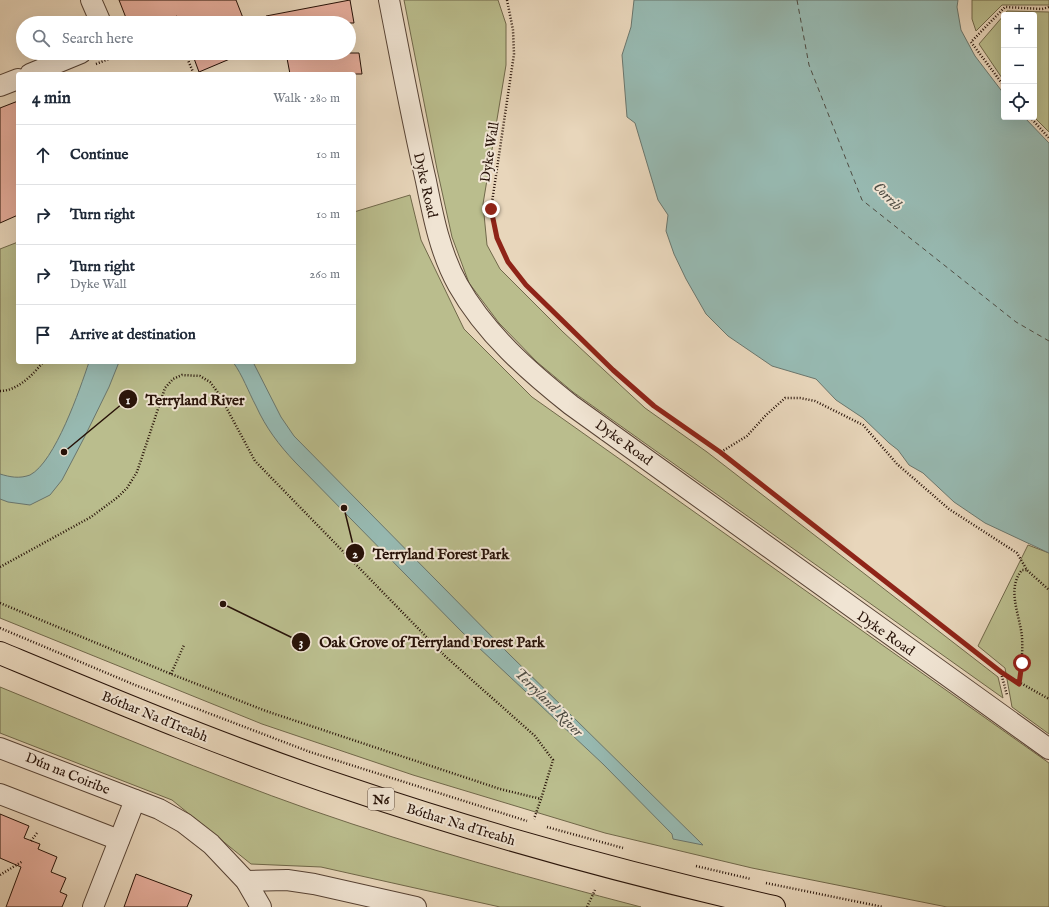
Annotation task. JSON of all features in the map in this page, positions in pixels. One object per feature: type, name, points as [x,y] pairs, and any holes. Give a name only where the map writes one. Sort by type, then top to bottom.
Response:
[{"type":"highway","name":"Bóthar Na dTreabh","points":[[0,653],[133,708],[343,787],[457,823],[605,866],[774,907]]},
{"type":"street","points":[[91,0],[98,16]]},
{"type":"street","name":"Dyke Road","points":[[390,0],[416,138],[436,226],[446,259],[457,284],[475,311],[495,336],[522,364],[572,405],[1049,749]]},
{"type":"street","points":[[35,72],[64,60]]},
{"type":"street","points":[[0,86],[16,80]]},
{"type":"street","name":"Dún na Coiribe","points":[[0,748],[159,809],[184,823],[211,844],[246,881],[261,907]]},
{"type":"street","points":[[0,794],[119,840]]},
{"type":"street","points":[[93,907],[135,800]]},
{"type":"street","points":[[246,881],[287,880],[314,884],[416,907]]},
{"type":"path","name":"Dyke Wall","points":[[506,0],[513,30],[514,54],[491,209],[497,238],[508,262],[526,285],[613,370],[654,406],[720,452],[1001,672],[1019,684],[1049,699]]},
{"type":"path","points":[[1002,84],[971,42],[1005,7],[1042,9],[1049,7]]},
{"type":"path","points":[[188,60],[193,72]]},
{"type":"path","points":[[1033,120],[1049,138]]},
{"type":"path","points":[[0,391],[7,391],[21,384],[40,364]]},
{"type":"path","points":[[0,566],[92,517],[118,497],[127,488],[137,472],[164,388],[173,379],[182,374],[200,376],[210,382],[219,394],[255,461],[445,656],[535,736],[553,760],[534,819]]},
{"type":"path","points":[[720,452],[747,436],[766,415],[785,398],[815,400],[863,425],[897,464],[949,509],[1017,553],[1027,570],[1049,590]]},
{"type":"path","points":[[1019,684],[1022,663],[1022,635],[1015,586],[1017,577],[1022,570],[1027,570]]},
{"type":"path","points":[[0,603],[171,674],[281,716],[500,789],[540,799]]},
{"type":"path","points":[[0,628],[142,688],[310,752],[534,824]]},
{"type":"path","points":[[171,674],[184,645]]},
{"type":"path","points":[[541,826],[627,849]]},
{"type":"path","points":[[32,841],[37,833]]},
{"type":"path","points":[[0,875],[23,861]]},
{"type":"path","points":[[691,865],[757,881]]},
{"type":"path","points":[[764,883],[883,907]]},
{"type":"path","points":[[587,907],[595,890]]},
{"type":"green space","points":[[404,0],[498,0],[506,24],[506,65],[483,204],[487,245],[500,269],[563,332],[645,408],[707,452],[998,677],[1003,698],[573,392],[537,362],[499,323],[469,283],[452,237],[437,169]]},
{"type":"green space","points":[[972,0],[1049,0],[1049,5],[1002,5],[976,31],[972,19]]},
{"type":"green space","points":[[1007,11],[1049,12],[1049,132],[1037,120],[1037,12],[1006,12]]},
{"type":"green space","points":[[1001,18],[1001,77],[979,44]]},
{"type":"green space","points":[[410,195],[421,240],[464,329],[532,397],[1049,763],[1049,907],[947,907],[752,868],[605,833],[413,775],[262,724],[0,618],[0,249],[16,243],[16,364],[356,364],[356,211]]},
{"type":"green space","points":[[1028,545],[1049,553],[1049,734],[1012,707],[1005,668],[978,646]]},
{"type":"green space","points":[[0,687],[194,766],[311,810],[475,862],[641,907],[500,907],[321,867],[251,864],[172,800],[0,733]]},
{"type":"water","name":"Corrib","points":[[634,0],[958,0],[957,7],[961,30],[975,56],[1001,90],[1001,120],[1027,120],[1049,143],[1049,553],[985,523],[954,502],[923,473],[909,465],[898,450],[863,418],[836,400],[816,379],[772,366],[728,336],[706,314],[674,254],[666,231],[668,215],[658,200],[635,123],[627,117],[622,55],[631,27]]},
{"type":"water","points":[[88,364],[118,364],[109,387],[84,438],[62,480],[50,495],[30,505],[8,502],[0,499],[0,474],[22,477],[30,475],[39,468],[48,456],[66,424]]},
{"type":"water","points":[[234,364],[254,364],[281,417],[294,436],[508,653],[703,845],[673,839],[672,834],[603,764],[462,632],[295,462],[278,443],[269,429]]},
{"type":"building","points":[[119,0],[236,0],[242,16],[177,16],[125,16]]},
{"type":"building","points":[[350,0],[353,16],[266,16]]},
{"type":"building","points":[[356,53],[359,53],[362,74],[356,74],[356,72],[290,72],[287,60],[356,60]]},
{"type":"building","points":[[195,60],[227,60],[199,72]]},
{"type":"building","points":[[16,102],[16,216],[0,223],[0,108]]},
{"type":"building","points":[[0,814],[29,826],[24,838],[40,844],[38,849],[57,857],[51,872],[66,878],[60,892],[67,895],[62,907],[6,907],[21,867],[0,858]]},
{"type":"building","points":[[136,874],[192,895],[187,907],[124,907]]},
{"type":"ferry route","points":[[797,0],[809,65],[862,200],[1016,322],[1049,341]]},
{"type":"place","name":"Terryland River","points":[[64,452]]},
{"type":"place","name":"Terryland Forest Park","points":[[344,508]]},
{"type":"place","name":"Oak Grove of Terryland Forest Park","points":[[223,604]]},
{"type":"route","points":[[491,209],[497,238],[508,262],[526,285],[613,370],[654,406],[720,452],[1001,672],[1019,684],[1022,663]]}]
